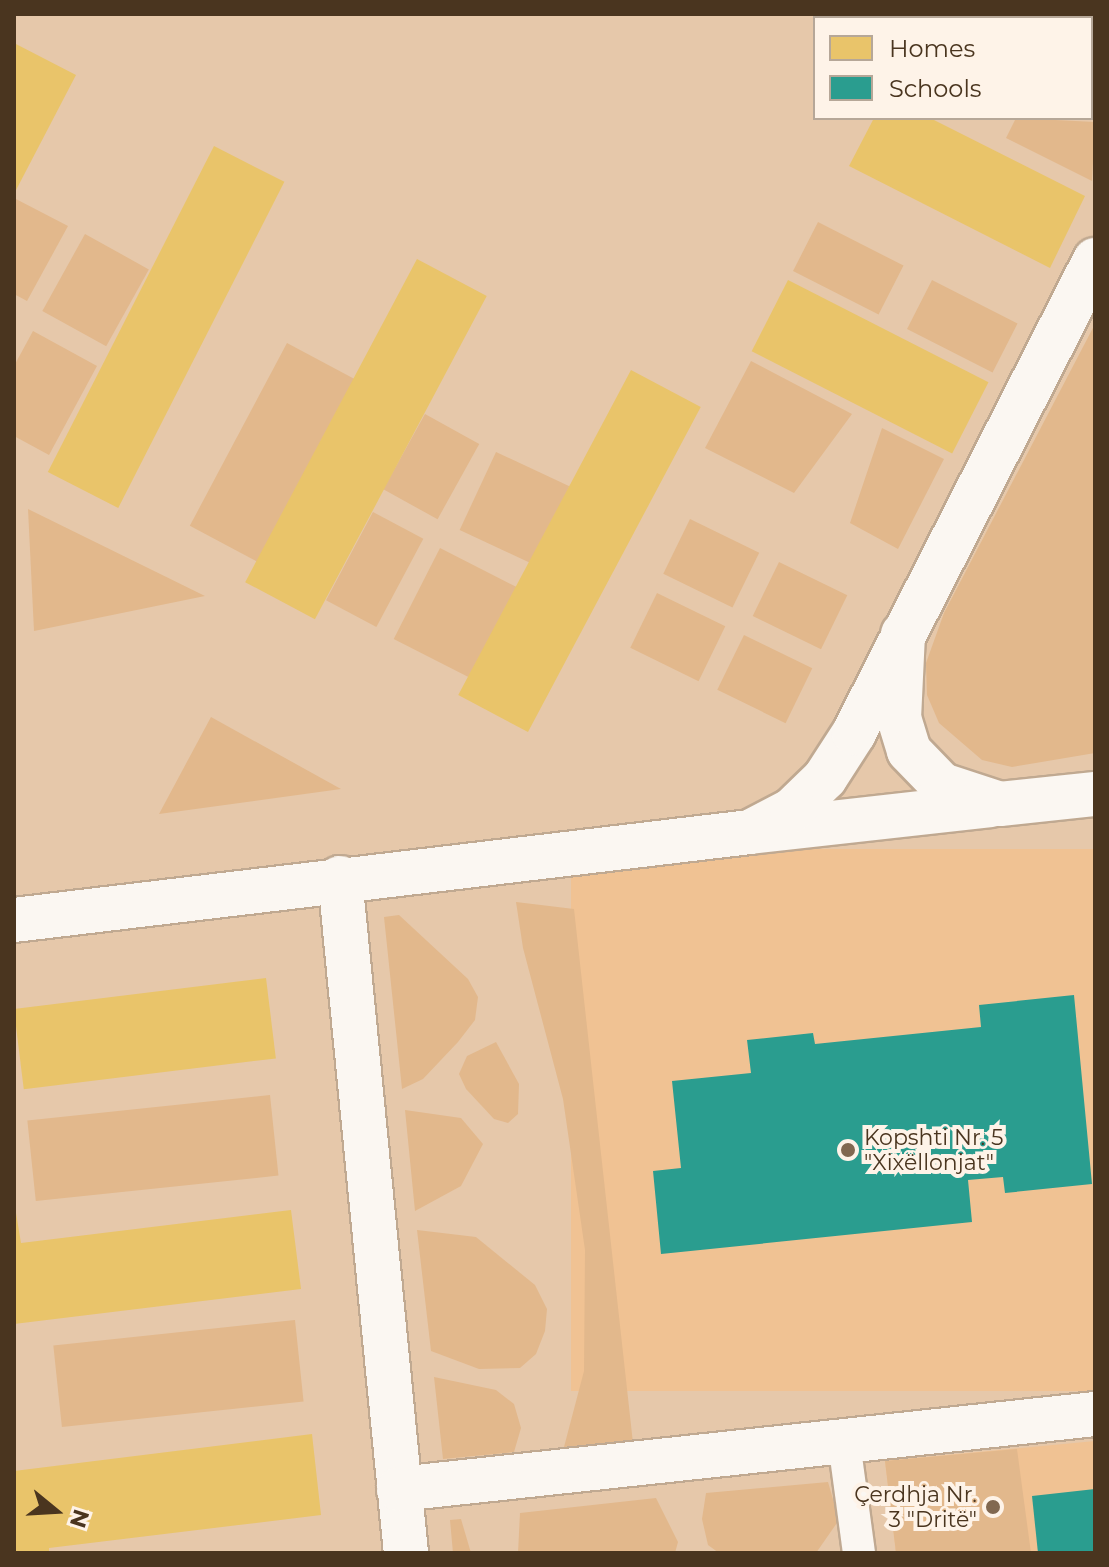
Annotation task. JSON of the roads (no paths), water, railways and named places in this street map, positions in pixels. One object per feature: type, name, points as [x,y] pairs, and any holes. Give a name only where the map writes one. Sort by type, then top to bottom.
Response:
[{"type":"street","points":[[750,832],[792,810],[825,778],[854,733],[1095,260]]},
{"type":"street","points":[[903,634],[899,718],[909,751],[942,785],[1000,804]]},
{"type":"street","points":[[14,920],[340,878],[1095,794]]},
{"type":"street","points":[[340,878],[406,1553]]},
{"type":"street","points":[[399,1489],[1095,1414]]},
{"type":"lane","points":[[844,1442],[859,1553]]},
{"type":"place","name":"Kopshti Nr. 5 \"Xixëllonjat\"","points":[[848,1150]]},
{"type":"place","name":"Çerdhja Nr. 3 \"Dritë\"","points":[[993,1507]]}]
